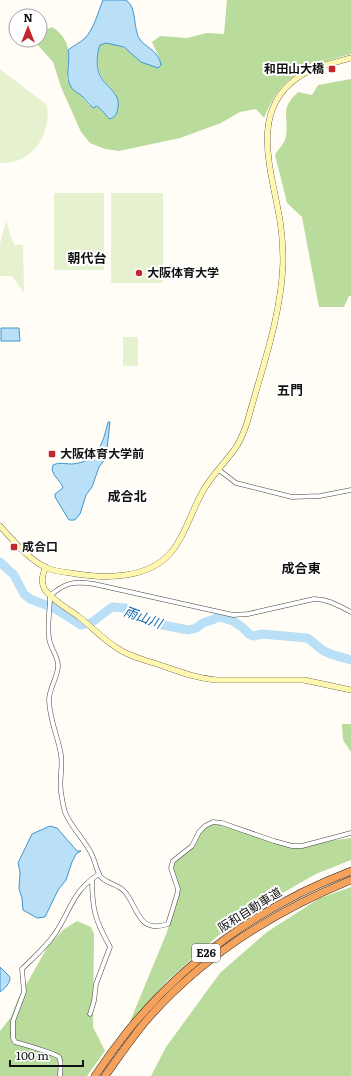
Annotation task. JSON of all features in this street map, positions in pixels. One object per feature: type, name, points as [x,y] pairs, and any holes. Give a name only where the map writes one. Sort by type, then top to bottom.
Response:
[{"type":"highway","name":"阪和自動車道","points":[[95,1076],[128,1031],[145,1012],[171,985],[221,941],[275,906],[319,884],[351,871]]},
{"type":"highway","name":"阪和自動車道","points":[[105,1076],[145,1022],[178,989],[209,962],[237,940],[268,920],[323,892],[351,880]]},
{"type":"street","points":[[0,526],[24,550],[46,567],[82,575],[98,577],[132,574],[157,564],[173,550],[203,490],[235,449],[247,423],[280,301],[283,263],[281,231],[267,146],[270,115],[281,94],[298,78],[310,70],[351,58]]},
{"type":"street","points":[[219,470],[236,483],[292,497],[320,496],[351,490]]},
{"type":"street","points":[[46,567],[42,579],[42,585],[50,596],[83,620],[105,640],[131,656],[192,676],[216,680],[304,680],[351,690]]},
{"type":"street","points":[[351,612],[322,600],[314,600],[248,614],[233,615],[84,582],[68,584],[58,588],[50,596],[49,639],[58,663],[58,668],[50,688],[49,711],[52,726],[57,736],[61,757],[60,784],[65,812],[69,820],[85,841],[99,874],[102,878],[125,893],[138,917],[146,924],[154,927],[168,924],[178,895],[178,889],[170,868],[173,861],[192,846],[199,832],[205,826],[213,822],[222,823],[292,846],[302,846],[351,833]]},
{"type":"street","points":[[60,1076],[59,1057],[54,1054],[30,1048],[15,1042],[13,1038],[12,1022],[24,992],[22,969],[55,934],[77,893],[99,874]]},
{"type":"street","points":[[90,1014],[94,1001],[96,984],[110,947],[93,910],[92,879]]},
{"type":"green space","points":[[227,0],[351,0],[351,54],[321,63],[298,73],[279,90],[271,102],[264,118],[256,109],[240,112],[221,123],[180,138],[119,151],[105,149],[90,143],[81,132],[61,87],[53,62],[40,48],[48,48],[48,29],[52,27],[64,39],[67,45],[67,80],[83,97],[88,105],[100,108],[104,114],[116,94],[100,74],[98,51],[100,45],[105,43],[117,44],[133,54],[141,62],[160,59],[152,42],[160,36],[187,38],[207,33],[224,34]]},
{"type":"green space","points":[[0,69],[47,105],[48,116],[43,137],[30,153],[22,159],[0,163]]},
{"type":"green space","points":[[351,79],[351,296],[349,296],[344,307],[319,307],[302,217],[287,203],[275,155],[286,138],[287,108],[292,98],[298,92],[312,95],[318,85]]},
{"type":"green space","points":[[54,193],[104,193],[104,270],[54,270]]},
{"type":"green space","points":[[111,193],[163,193],[163,283],[111,283]]},
{"type":"green space","points":[[6,221],[14,245],[23,245],[24,293],[12,276],[0,276],[0,244]]},
{"type":"green space","points":[[123,337],[138,337],[138,366],[123,366]]},
{"type":"green space","points":[[342,724],[351,724],[351,752],[343,740]]},
{"type":"green space","points":[[213,822],[292,846],[351,838],[351,860],[316,874],[237,919],[167,981],[129,1024],[167,932],[177,895],[171,868],[173,861],[192,846],[199,832]]},
{"type":"green space","points":[[351,887],[351,1076],[151,1076],[166,1047],[220,973],[267,932],[320,898]]},
{"type":"green space","points":[[77,921],[91,927],[94,934],[93,1027],[105,1051],[87,1076],[0,1076],[0,1031],[11,1017],[17,1001],[48,946],[63,930]]},
{"type":"water","points":[[103,0],[126,0],[130,3],[134,13],[138,37],[156,54],[161,65],[158,68],[141,62],[124,47],[106,43],[100,45],[97,67],[101,78],[117,97],[118,102],[116,114],[110,119],[100,108],[96,106],[94,108],[92,107],[83,97],[73,90],[68,78],[68,50],[83,40],[88,34]]},
{"type":"water","points":[[1,328],[19,328],[20,341],[1,341]]},
{"type":"water","points":[[108,422],[110,422],[106,458],[99,467],[92,487],[86,495],[80,514],[75,520],[69,520],[55,497],[55,494],[63,488],[54,474],[52,468],[53,465],[60,463],[72,464],[88,460],[98,450],[104,437]]},
{"type":"water","points":[[50,826],[57,828],[77,851],[81,851],[76,854],[66,880],[58,890],[45,917],[37,918],[23,910],[22,898],[19,889],[20,872],[18,863],[32,834]]},
{"type":"water","points":[[0,967],[10,977],[10,979],[8,984],[0,992]]},
{"type":"waterway","name":"雨山川","points":[[0,562],[14,575],[24,594],[30,599],[54,608],[81,625],[91,623],[112,607],[125,608],[133,615],[153,623],[188,630],[220,617],[233,621],[253,636],[262,634],[307,638],[326,652],[351,660]]},
{"type":"place","name":"和田山大橋","points":[[332,69]]},
{"type":"place","name":"大阪体育大学","points":[[139,273]]},
{"type":"place","name":"大阪体育大学前","points":[[52,454]]},
{"type":"place","name":"成合口","points":[[14,547]]},
{"type":"district","name":"朝代台","points":[[87,258]]},
{"type":"district","name":"五門","points":[[290,390]]},
{"type":"district","name":"成合北","points":[[127,496]]},
{"type":"district","name":"成合東","points":[[301,568]]}]
